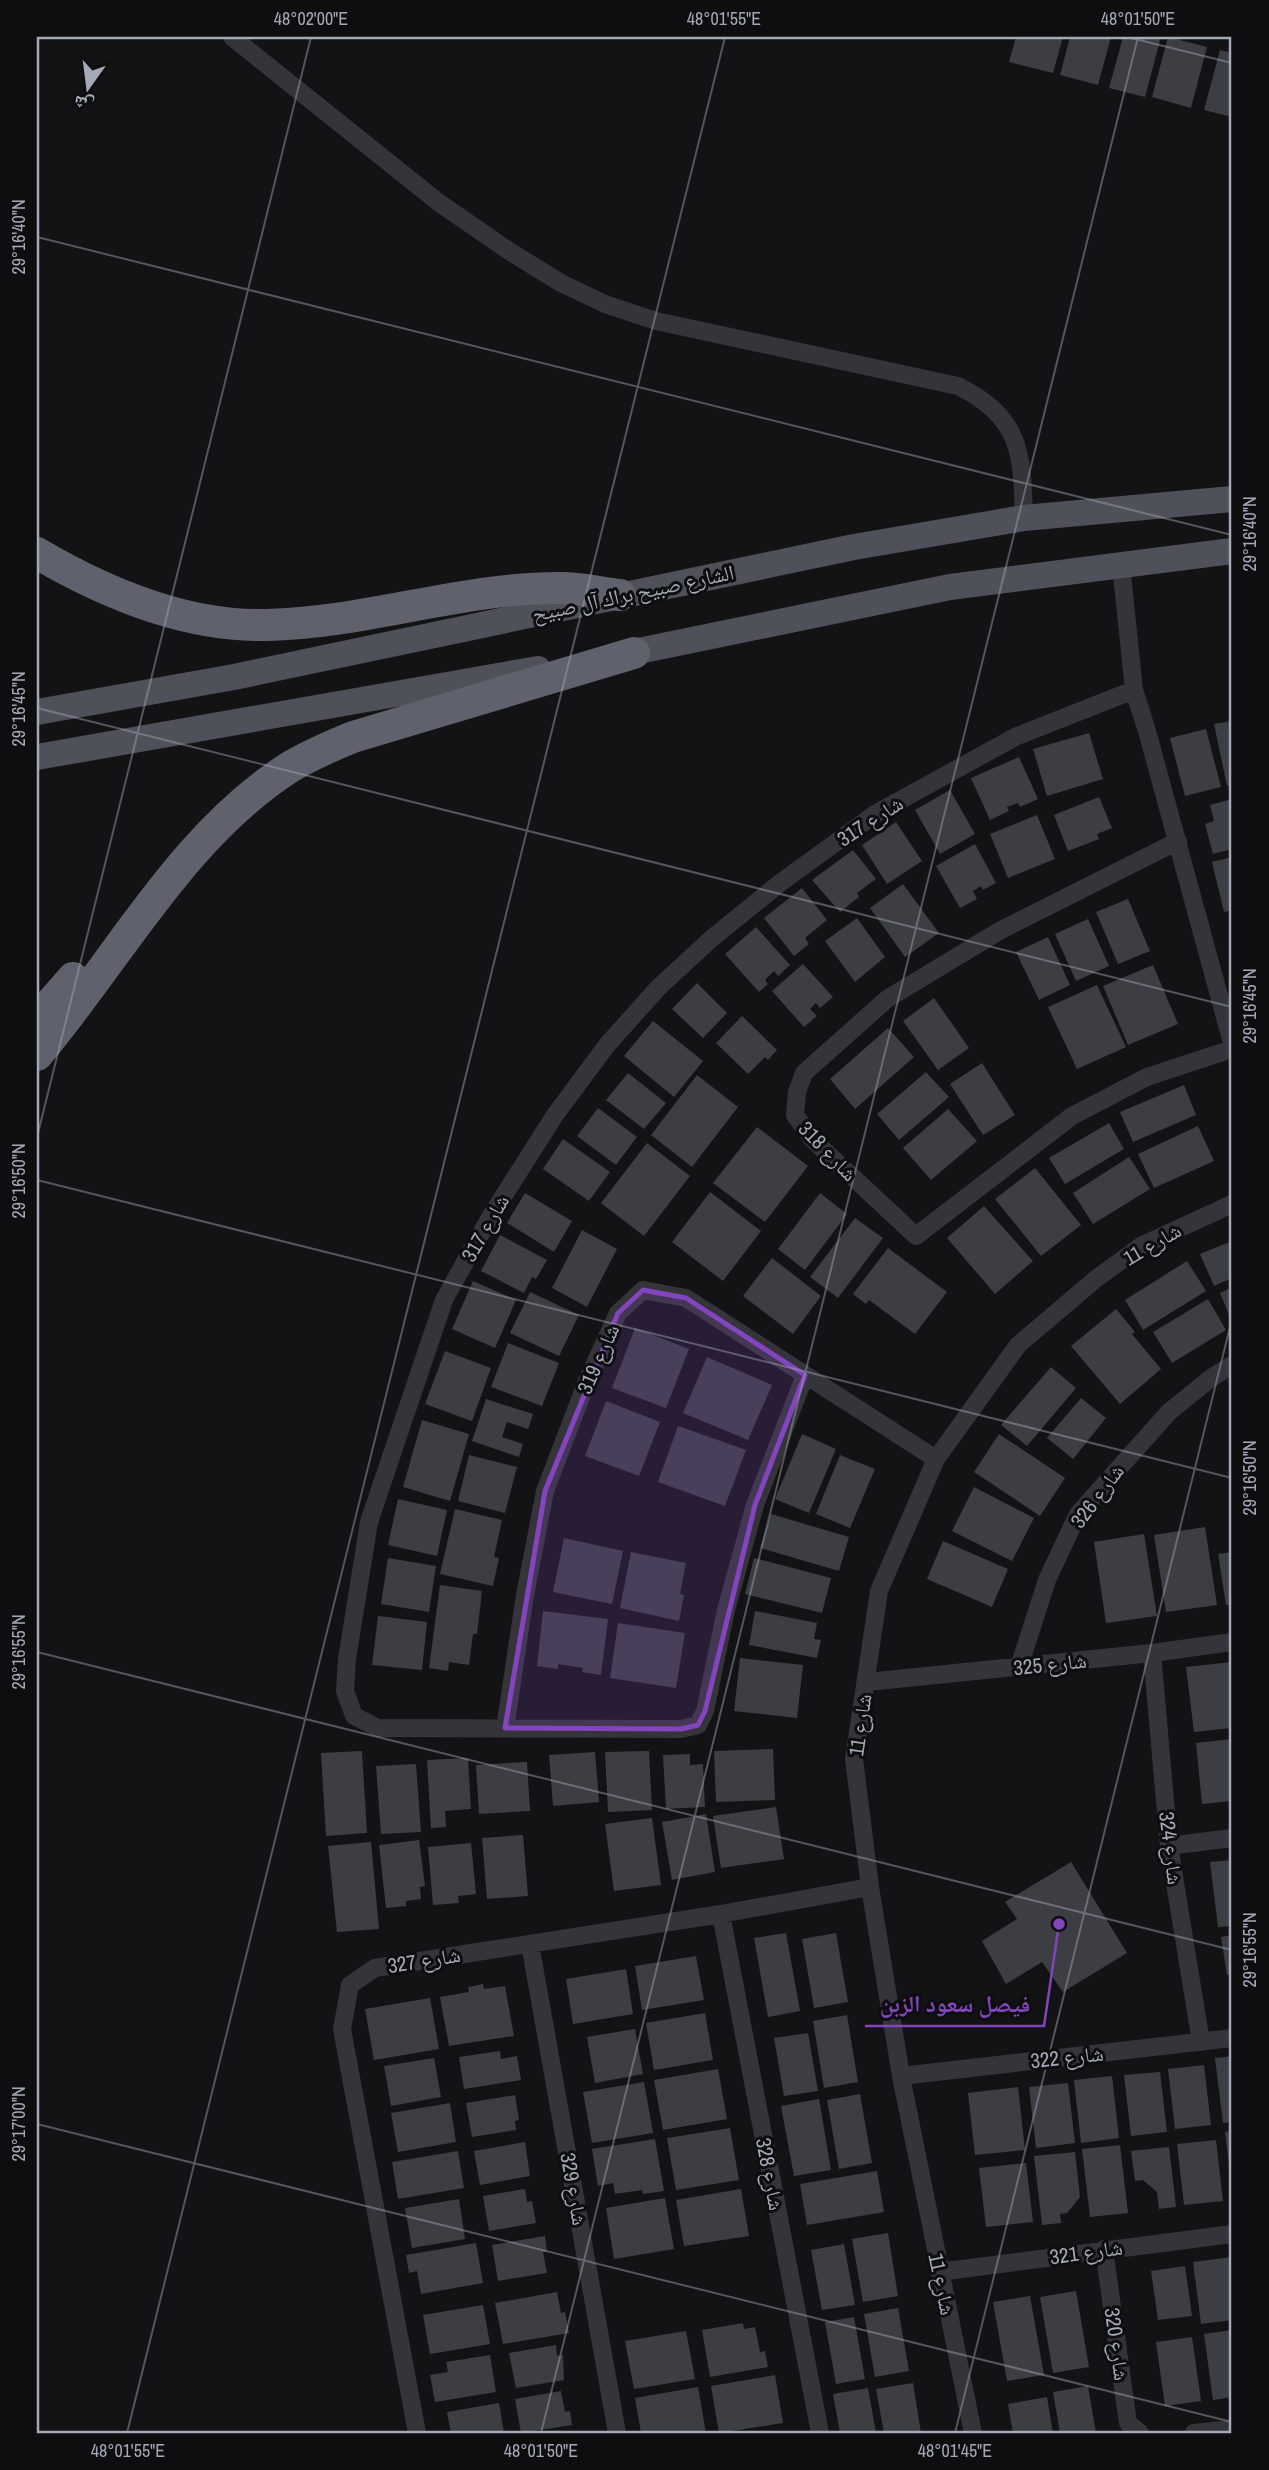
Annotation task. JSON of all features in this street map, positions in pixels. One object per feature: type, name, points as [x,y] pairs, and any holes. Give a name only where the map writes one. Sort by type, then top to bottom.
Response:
[{"type":"highway","points":[[37,538],[125,597]]},
{"type":"highway","points":[[37,553],[125,597],[171,612],[217,622],[265,625],[312,622],[533,590],[564,588],[620,595]]},
{"type":"highway","points":[[37,1019],[67,985],[157,897],[233,812],[290,767],[353,737],[635,653]]},
{"type":"highway","points":[[37,1055],[157,897]]},
{"type":"main road","name":"الشارع صبيح براك آل صبيح","points":[[37,712],[234,677],[854,547],[1024,518],[1232,499]]},
{"type":"main road","points":[[37,757],[635,653],[791,618],[950,587],[1232,551]]},
{"type":"street","points":[[232,37],[438,202],[561,283],[605,304],[656,321],[958,386],[977,396],[994,409],[1008,426],[1017,446],[1022,467],[1024,518]]},
{"type":"street","points":[[1121,565],[1134,690],[1232,1043]]},
{"type":"street","name":"شارع 317","points":[[805,1375],[755,1506],[726,1610],[705,1711],[698,1726],[681,1729],[378,1728],[354,1716],[345,1691],[347,1659],[369,1522],[444,1300],[489,1219],[555,1115],[607,1045],[658,988],[711,939],[780,883],[875,814],[1017,736],[1134,690]]},
{"type":"street","name":"شارع 318","points":[[1178,841],[1001,930],[887,999],[804,1073],[797,1092],[795,1115],[813,1140],[916,1236],[1072,1116],[1147,1077],[1232,1049]]},
{"type":"street","name":"شارع 11","points":[[973,2433],[901,2076],[870,1887],[853,1759],[879,1591],[936,1459],[1018,1345],[1097,1278],[1141,1247],[1232,1204]]},
{"type":"street","name":"شارع 319","points":[[505,1728],[525,1595],[545,1491],[587,1381],[618,1313],[643,1290],[686,1298],[936,1459]]},
{"type":"street","name":"شارع 326","points":[[1019,1667],[1047,1580],[1078,1514],[1169,1412],[1211,1378],[1232,1365]]},
{"type":"street","name":"شارع 325","points":[[867,1682],[1152,1653],[1232,1642]]},
{"type":"street","name":"شارع 324","points":[[1152,1653],[1168,1846],[1201,2042]]},
{"type":"street","points":[[1168,1846],[1232,1838]]},
{"type":"street","name":"شارع 327","points":[[416,2433],[342,2029],[350,1985],[375,1968],[721,1914],[870,1887]]},
{"type":"street","name":"شارع 328","points":[[721,1914],[820,2433]]},
{"type":"street","name":"شارع 329","points":[[530,1944],[617,2433]]},
{"type":"street","name":"شارع 322","points":[[901,2076],[1232,2038]]},
{"type":"street","name":"شارع 321","points":[[939,2272],[1232,2234]]},
{"type":"street","name":"شارع 320","points":[[1104,2249],[1128,2423],[1140,2433]]},
{"type":"street","points":[[1194,2433],[1232,2429]]},
{"type":"highlighted area","points":[[643,1290],[686,1298],[805,1375],[755,1505],[705,1711],[698,1725],[681,1729],[505,1728],[545,1491],[618,1313]]},
{"type":"building","points":[[1016,37],[1063,37],[1053,73],[1009,62]]},
{"type":"building","points":[[1070,37],[1111,37],[1098,85],[1060,75]]},
{"type":"building","points":[[1123,37],[1161,37],[1145,97],[1109,88]]},
{"type":"building","points":[[1168,37],[1207,47],[1191,108],[1152,97]]},
{"type":"building","points":[[1220,50],[1232,53],[1232,117],[1204,110]]},
{"type":"building","points":[[1232,721],[1232,785],[1227,786],[1214,724]]},
{"type":"building","points":[[1206,729],[1221,787],[1185,796],[1170,738]]},
{"type":"building","points":[[1089,733],[1103,779],[1047,796],[1033,749]]},
{"type":"building","points":[[1019,757],[1038,799],[1020,807],[1018,803],[1007,807],[1009,811],[990,820],[971,778]]},
{"type":"building","points":[[950,790],[975,834],[940,854],[915,810]]},
{"type":"building","points":[[1099,797],[1112,828],[1097,834],[1099,839],[1068,851],[1054,815]]},
{"type":"building","points":[[1232,799],[1232,849],[1213,854],[1205,824],[1214,821],[1210,805]]},
{"type":"building","points":[[1037,815],[1055,859],[1008,878],[990,834]]},
{"type":"building","points":[[896,822],[922,861],[887,884],[862,845]]},
{"type":"building","points":[[975,844],[996,883],[983,890],[981,886],[973,891],[977,899],[960,908],[936,866]]},
{"type":"building","points":[[853,850],[876,879],[857,893],[859,897],[840,912],[812,880]]},
{"type":"building","points":[[1232,857],[1232,910],[1224,912],[1212,862]]},
{"type":"building","points":[[903,884],[939,933],[905,957],[870,908]]},
{"type":"building","points":[[802,888],[827,920],[805,938],[809,944],[794,956],[764,918]]},
{"type":"building","points":[[1128,899],[1150,951],[1118,964],[1096,912]]},
{"type":"building","points":[[857,918],[885,957],[855,982],[825,941]]},
{"type":"building","points":[[1088,919],[1109,966],[1076,981],[1055,934]]},
{"type":"building","points":[[756,927],[790,965],[778,976],[774,971],[765,980],[768,984],[759,992],[725,954]]},
{"type":"building","points":[[1048,937],[1070,985],[1039,1000],[1016,952]]},
{"type":"building","points":[[803,964],[833,997],[820,1008],[816,1003],[810,1009],[817,1016],[804,1027],[772,991]]},
{"type":"building","points":[[1153,965],[1178,1024],[1128,1045],[1103,986]]},
{"type":"building","points":[[697,983],[727,1013],[703,1038],[672,1009]]},
{"type":"building","points":[[1097,985],[1126,1047],[1077,1069],[1048,1007]]},
{"type":"building","points":[[934,998],[969,1048],[938,1070],[903,1021]]},
{"type":"building","points":[[742,1016],[777,1050],[768,1060],[765,1057],[748,1074],[716,1043]]},
{"type":"building","points":[[653,1021],[703,1061],[674,1097],[624,1056]]},
{"type":"building","points":[[888,1028],[914,1057],[855,1109],[830,1079]]},
{"type":"building","points":[[982,1063],[1015,1115],[983,1135],[950,1084]]},
{"type":"building","points":[[926,1072],[949,1097],[899,1140],[877,1114]]},
{"type":"building","points":[[628,1073],[666,1103],[644,1129],[606,1100]]},
{"type":"building","points":[[697,1075],[738,1107],[692,1167],[651,1135]]},
{"type":"building","points":[[1184,1085],[1196,1115],[1133,1142],[1120,1112]]},
{"type":"building","points":[[598,1108],[637,1137],[616,1165],[577,1136]]},
{"type":"building","points":[[948,1109],[977,1141],[931,1180],[903,1148]]},
{"type":"building","points":[[1109,1123],[1124,1149],[1065,1184],[1049,1158]]},
{"type":"building","points":[[1198,1126],[1214,1161],[1154,1188],[1138,1154]]},
{"type":"building","points":[[757,1127],[808,1166],[765,1222],[713,1183]]},
{"type":"building","points":[[563,1139],[610,1172],[589,1201],[543,1169]]},
{"type":"building","points":[[647,1143],[690,1176],[644,1236],[601,1203]]},
{"type":"building","points":[[1129,1157],[1150,1189],[1093,1224],[1073,1193]]},
{"type":"building","points":[[1035,1168],[1081,1225],[1041,1256],[995,1199]]},
{"type":"building","points":[[710,1192],[761,1231],[723,1281],[672,1242]]},
{"type":"building","points":[[525,1193],[572,1221],[554,1252],[507,1223]]},
{"type":"building","points":[[820,1193],[847,1214],[805,1270],[778,1249]]},
{"type":"building","points":[[984,1206],[1033,1261],[995,1294],[947,1238]]},
{"type":"building","points":[[855,1218],[883,1238],[838,1298],[810,1277]]},
{"type":"building","points":[[582,1230],[617,1249],[587,1307],[552,1288]]},
{"type":"building","points":[[500,1235],[547,1260],[536,1279],[532,1277],[524,1293],[481,1271]]},
{"type":"building","points":[[1232,1241],[1232,1278],[1214,1286],[1200,1254]]},
{"type":"building","points":[[888,1248],[947,1292],[915,1334],[869,1300],[866,1304],[853,1294]]},
{"type":"building","points":[[772,1258],[821,1296],[793,1334],[743,1296]]},
{"type":"building","points":[[1187,1261],[1206,1291],[1143,1330],[1125,1300]]},
{"type":"building","points":[[473,1281],[516,1300],[495,1348],[452,1329]]},
{"type":"building","points":[[1232,1287],[1232,1322],[1220,1293]]},
{"type":"building","points":[[530,1292],[579,1315],[559,1356],[510,1333]]},
{"type":"building","points":[[1208,1299],[1226,1330],[1172,1363],[1153,1332]]},
{"type":"building","points":[[1116,1309],[1135,1332],[1132,1334],[1161,1369],[1120,1404],[1071,1346]]},
{"type":"building","points":[[635,1328],[689,1349],[666,1408],[612,1388]]},
{"type":"building","points":[[508,1343],[559,1363],[542,1406],[491,1387]]},
{"type":"building","points":[[445,1351],[491,1368],[472,1421],[425,1404]]},
{"type":"building","points":[[707,1357],[772,1385],[748,1440],[683,1413]]},
{"type":"building","points":[[1051,1367],[1076,1388],[1027,1446],[1001,1425]]},
{"type":"building","points":[[1081,1398],[1106,1418],[1073,1459],[1047,1438]]},
{"type":"building","points":[[486,1399],[533,1414],[528,1429],[507,1422],[502,1437],[523,1444],[519,1457],[472,1441]]},
{"type":"building","points":[[606,1401],[660,1422],[639,1476],[585,1456]]},
{"type":"building","points":[[422,1420],[469,1434],[450,1501],[403,1487]]},
{"type":"building","points":[[678,1426],[746,1450],[725,1506],[658,1482]]},
{"type":"building","points":[[802,1434],[836,1449],[809,1513],[775,1499]]},
{"type":"building","points":[[999,1434],[1065,1478],[1040,1516],[974,1472]]},
{"type":"building","points":[[469,1455],[517,1467],[505,1513],[458,1501]]},
{"type":"building","points":[[840,1455],[875,1469],[850,1528],[816,1514]]},
{"type":"building","points":[[974,1487],[1034,1518],[1012,1561],[952,1531]]},
{"type":"building","points":[[398,1499],[447,1510],[437,1556],[388,1545]]},
{"type":"building","points":[[455,1509],[502,1520],[494,1557],[499,1558],[493,1586],[440,1574]]},
{"type":"building","points":[[771,1514],[849,1537],[839,1571],[760,1548]]},
{"type":"building","points":[[1205,1527],[1217,1605],[1166,1612],[1154,1535]]},
{"type":"building","points":[[1144,1534],[1157,1616],[1106,1623],[1094,1542]]},
{"type":"building","points":[[564,1538],[623,1551],[612,1604],[553,1592]]},
{"type":"building","points":[[943,1541],[1008,1569],[992,1607],[927,1579]]},
{"type":"building","points":[[631,1552],[686,1563],[680,1594],[684,1595],[679,1621],[620,1608]]},
{"type":"building","points":[[1232,1552],[1232,1604],[1226,1605],[1218,1554]]},
{"type":"building","points":[[388,1558],[436,1566],[429,1612],[381,1604]]},
{"type":"building","points":[[754,1558],[831,1578],[822,1613],[745,1594]]},
{"type":"building","points":[[440,1585],[482,1591],[477,1634],[473,1634],[469,1665],[449,1662],[448,1671],[429,1668]]},
{"type":"building","points":[[543,1611],[608,1619],[601,1675],[582,1672],[583,1668],[558,1664],[558,1669],[537,1666]]},
{"type":"building","points":[[755,1611],[817,1623],[814,1639],[821,1640],[817,1658],[749,1645]]},
{"type":"building","points":[[378,1616],[427,1622],[422,1670],[372,1665]]},
{"type":"building","points":[[618,1623],[685,1633],[676,1688],[610,1678]]},
{"type":"building","points":[[740,1658],[803,1665],[797,1718],[734,1711]]},
{"type":"building","points":[[1232,1662],[1232,1728],[1194,1732],[1186,1667]]},
{"type":"building","points":[[1232,1739],[1232,1801],[1202,1804],[1196,1743]]},
{"type":"building","points":[[773,1749],[775,1800],[716,1802],[714,1751]]},
{"type":"building","points":[[362,1751],[367,1833],[326,1836],[321,1753]]},
{"type":"building","points":[[649,1751],[652,1810],[608,1812],[605,1752]]},
{"type":"building","points":[[595,1752],[599,1802],[553,1806],[549,1755]]},
{"type":"building","points":[[690,1754],[690,1765],[703,1764],[705,1807],[666,1809],[663,1755]]},
{"type":"building","points":[[468,1758],[471,1809],[445,1811],[446,1827],[431,1828],[427,1760]]},
{"type":"building","points":[[527,1762],[530,1811],[479,1814],[476,1765]]},
{"type":"building","points":[[416,1764],[421,1832],[381,1834],[376,1766]]},
{"type":"building","points":[[776,1807],[784,1859],[721,1868],[713,1816]]},
{"type":"building","points":[[706,1814],[715,1872],[672,1880],[662,1822]]},
{"type":"building","points":[[652,1818],[661,1885],[614,1891],[605,1824]]},
{"type":"building","points":[[523,1835],[528,1896],[487,1899],[482,1838]]},
{"type":"building","points":[[419,1840],[425,1886],[420,1887],[421,1899],[406,1901],[406,1906],[386,1908],[379,1845]]},
{"type":"building","points":[[371,1842],[379,1929],[337,1932],[328,1846]]},
{"type":"building","points":[[471,1843],[476,1894],[458,1896],[459,1903],[433,1905],[428,1847]]},
{"type":"building","points":[[1232,1860],[1232,1926],[1218,1927],[1210,1862]]},
{"type":"building","points":[[1071,1862],[1127,1953],[1063,1992],[1042,1962],[1006,1984],[982,1941],[1017,1919],[1005,1902]]},
{"type":"building","points":[[786,1933],[800,2011],[768,2017],[754,1938]]},
{"type":"building","points":[[836,1933],[848,2002],[814,2008],[802,1939]]},
{"type":"building","points":[[1232,1935],[1232,1974],[1227,1975],[1221,1937]]},
{"type":"building","points":[[696,1956],[704,2000],[642,2010],[635,1966]]},
{"type":"building","points":[[626,1969],[633,2014],[573,2024],[566,1979]]},
{"type":"building","points":[[483,1984],[484,1989],[505,1986],[514,2036],[449,2046],[440,1997],[469,1992],[468,1987]]},
{"type":"building","points":[[430,1998],[439,2049],[374,2060],[365,2009]]},
{"type":"building","points":[[705,2013],[713,2060],[654,2070],[646,2023]]},
{"type":"building","points":[[847,2015],[858,2082],[824,2088],[813,2021]]},
{"type":"building","points":[[635,2029],[643,2074],[595,2083],[587,2037]]},
{"type":"building","points":[[808,2033],[818,2091],[784,2096],[774,2038]]},
{"type":"building","points":[[500,2051],[501,2059],[517,2056],[521,2080],[464,2089],[459,2057]]},
{"type":"building","points":[[1232,2056],[1232,2122],[1223,2123],[1215,2058]]},
{"type":"building","points":[[434,2058],[441,2097],[391,2106],[384,2066]]},
{"type":"building","points":[[1204,2065],[1211,2125],[1175,2129],[1168,2069]]},
{"type":"building","points":[[718,2069],[727,2119],[663,2130],[654,2080]]},
{"type":"building","points":[[1160,2072],[1167,2132],[1131,2136],[1124,2075]]},
{"type":"building","points":[[1112,2076],[1119,2138],[1081,2143],[1074,2080]]},
{"type":"building","points":[[644,2082],[653,2133],[592,2143],[583,2092]]},
{"type":"building","points":[[1068,2083],[1075,2143],[1036,2148],[1029,2087]]},
{"type":"building","points":[[1018,2087],[1025,2150],[975,2155],[968,2093]]},
{"type":"building","points":[[860,2094],[872,2163],[839,2169],[827,2100]]},
{"type":"building","points":[[515,2095],[519,2120],[515,2121],[516,2130],[472,2137],[466,2103]]},
{"type":"building","points":[[819,2099],[831,2170],[794,2176],[781,2106]]},
{"type":"building","points":[[450,2103],[456,2142],[398,2152],[391,2113]]},
{"type":"building","points":[[730,2128],[739,2180],[676,2190],[667,2138]]},
{"type":"building","points":[[1232,2131],[1232,2181],[1231,2181],[1225,2132]]},
{"type":"building","points":[[655,2139],[664,2191],[643,2194],[642,2190],[615,2194],[613,2183],[598,2186],[592,2149]]},
{"type":"building","points":[[1216,2140],[1223,2201],[1184,2205],[1177,2144]]},
{"type":"building","points":[[525,2142],[530,2176],[480,2185],[474,2151]]},
{"type":"building","points":[[1120,2145],[1128,2213],[1090,2217],[1082,2149]]},
{"type":"building","points":[[1169,2147],[1176,2207],[1159,2209],[1157,2192],[1143,2180],[1135,2181],[1131,2151]]},
{"type":"building","points":[[458,2151],[464,2188],[398,2199],[392,2162]]},
{"type":"building","points":[[1075,2152],[1080,2197],[1067,2213],[1060,2214],[1061,2223],[1042,2225],[1034,2156]]},
{"type":"building","points":[[1026,2163],[1033,2222],[986,2227],[979,2168]]},
{"type":"building","points":[[877,2171],[884,2212],[807,2225],[800,2184]]},
{"type":"building","points":[[525,2189],[527,2202],[532,2201],[536,2223],[489,2231],[483,2196]]},
{"type":"building","points":[[741,2189],[749,2236],[684,2246],[676,2200]]},
{"type":"building","points":[[665,2198],[674,2249],[614,2259],[606,2208]]},
{"type":"building","points":[[459,2199],[465,2239],[412,2248],[405,2208]]},
{"type":"building","points":[[888,2233],[898,2296],[863,2302],[852,2239]]},
{"type":"building","points":[[545,2236],[547,2252],[543,2252],[547,2273],[498,2281],[492,2245]]},
{"type":"building","points":[[476,2243],[483,2283],[421,2294],[417,2271],[409,2273],[406,2255]]},
{"type":"building","points":[[844,2244],[855,2305],[822,2310],[811,2250]]},
{"type":"building","points":[[1232,2257],[1232,2320],[1201,2324],[1193,2262]]},
{"type":"building","points":[[1185,2266],[1192,2316],[1158,2320],[1151,2271]]},
{"type":"building","points":[[1076,2291],[1089,2367],[1053,2373],[1040,2297]]},
{"type":"building","points":[[557,2292],[569,2333],[503,2344],[495,2303]]},
{"type":"building","points":[[1030,2296],[1044,2375],[1007,2381],[993,2302]]},
{"type":"building","points":[[483,2305],[490,2344],[430,2354],[423,2315]]},
{"type":"building","points":[[898,2308],[909,2371],[875,2377],[864,2314]]},
{"type":"building","points":[[854,2317],[865,2379],[836,2384],[825,2322]]},
{"type":"building","points":[[743,2323],[744,2329],[755,2327],[760,2352],[765,2351],[768,2367],[710,2377],[702,2330]]},
{"type":"building","points":[[1232,2330],[1232,2397],[1213,2400],[1204,2334]]},
{"type":"building","points":[[686,2331],[695,2379],[634,2389],[625,2341]]},
{"type":"building","points":[[1192,2337],[1201,2401],[1165,2406],[1156,2342]]},
{"type":"building","points":[[556,2345],[557,2356],[563,2355],[564,2380],[516,2388],[509,2353]]},
{"type":"building","points":[[490,2355],[496,2392],[435,2402],[430,2375],[448,2372],[446,2362]]},
{"type":"building","points":[[775,2375],[783,2423],[719,2433],[711,2386]]},
{"type":"building","points":[[913,2383],[921,2433],[884,2433],[876,2389]]},
{"type":"building","points":[[1088,2386],[1096,2433],[1060,2433],[1053,2392]]},
{"type":"building","points":[[698,2387],[706,2433],[641,2433],[635,2398]]},
{"type":"building","points":[[868,2388],[876,2433],[840,2433],[833,2394]]},
{"type":"building","points":[[561,2391],[565,2412],[570,2411],[572,2425],[521,2433],[515,2399]]},
{"type":"building","points":[[1047,2397],[1053,2433],[1013,2433],[1008,2404]]},
{"type":"building","points":[[499,2403],[504,2433],[451,2433],[447,2412]]},
{"type":"place","name":"فيصل سعود الزبن","points":[[1059,1924]]}]
